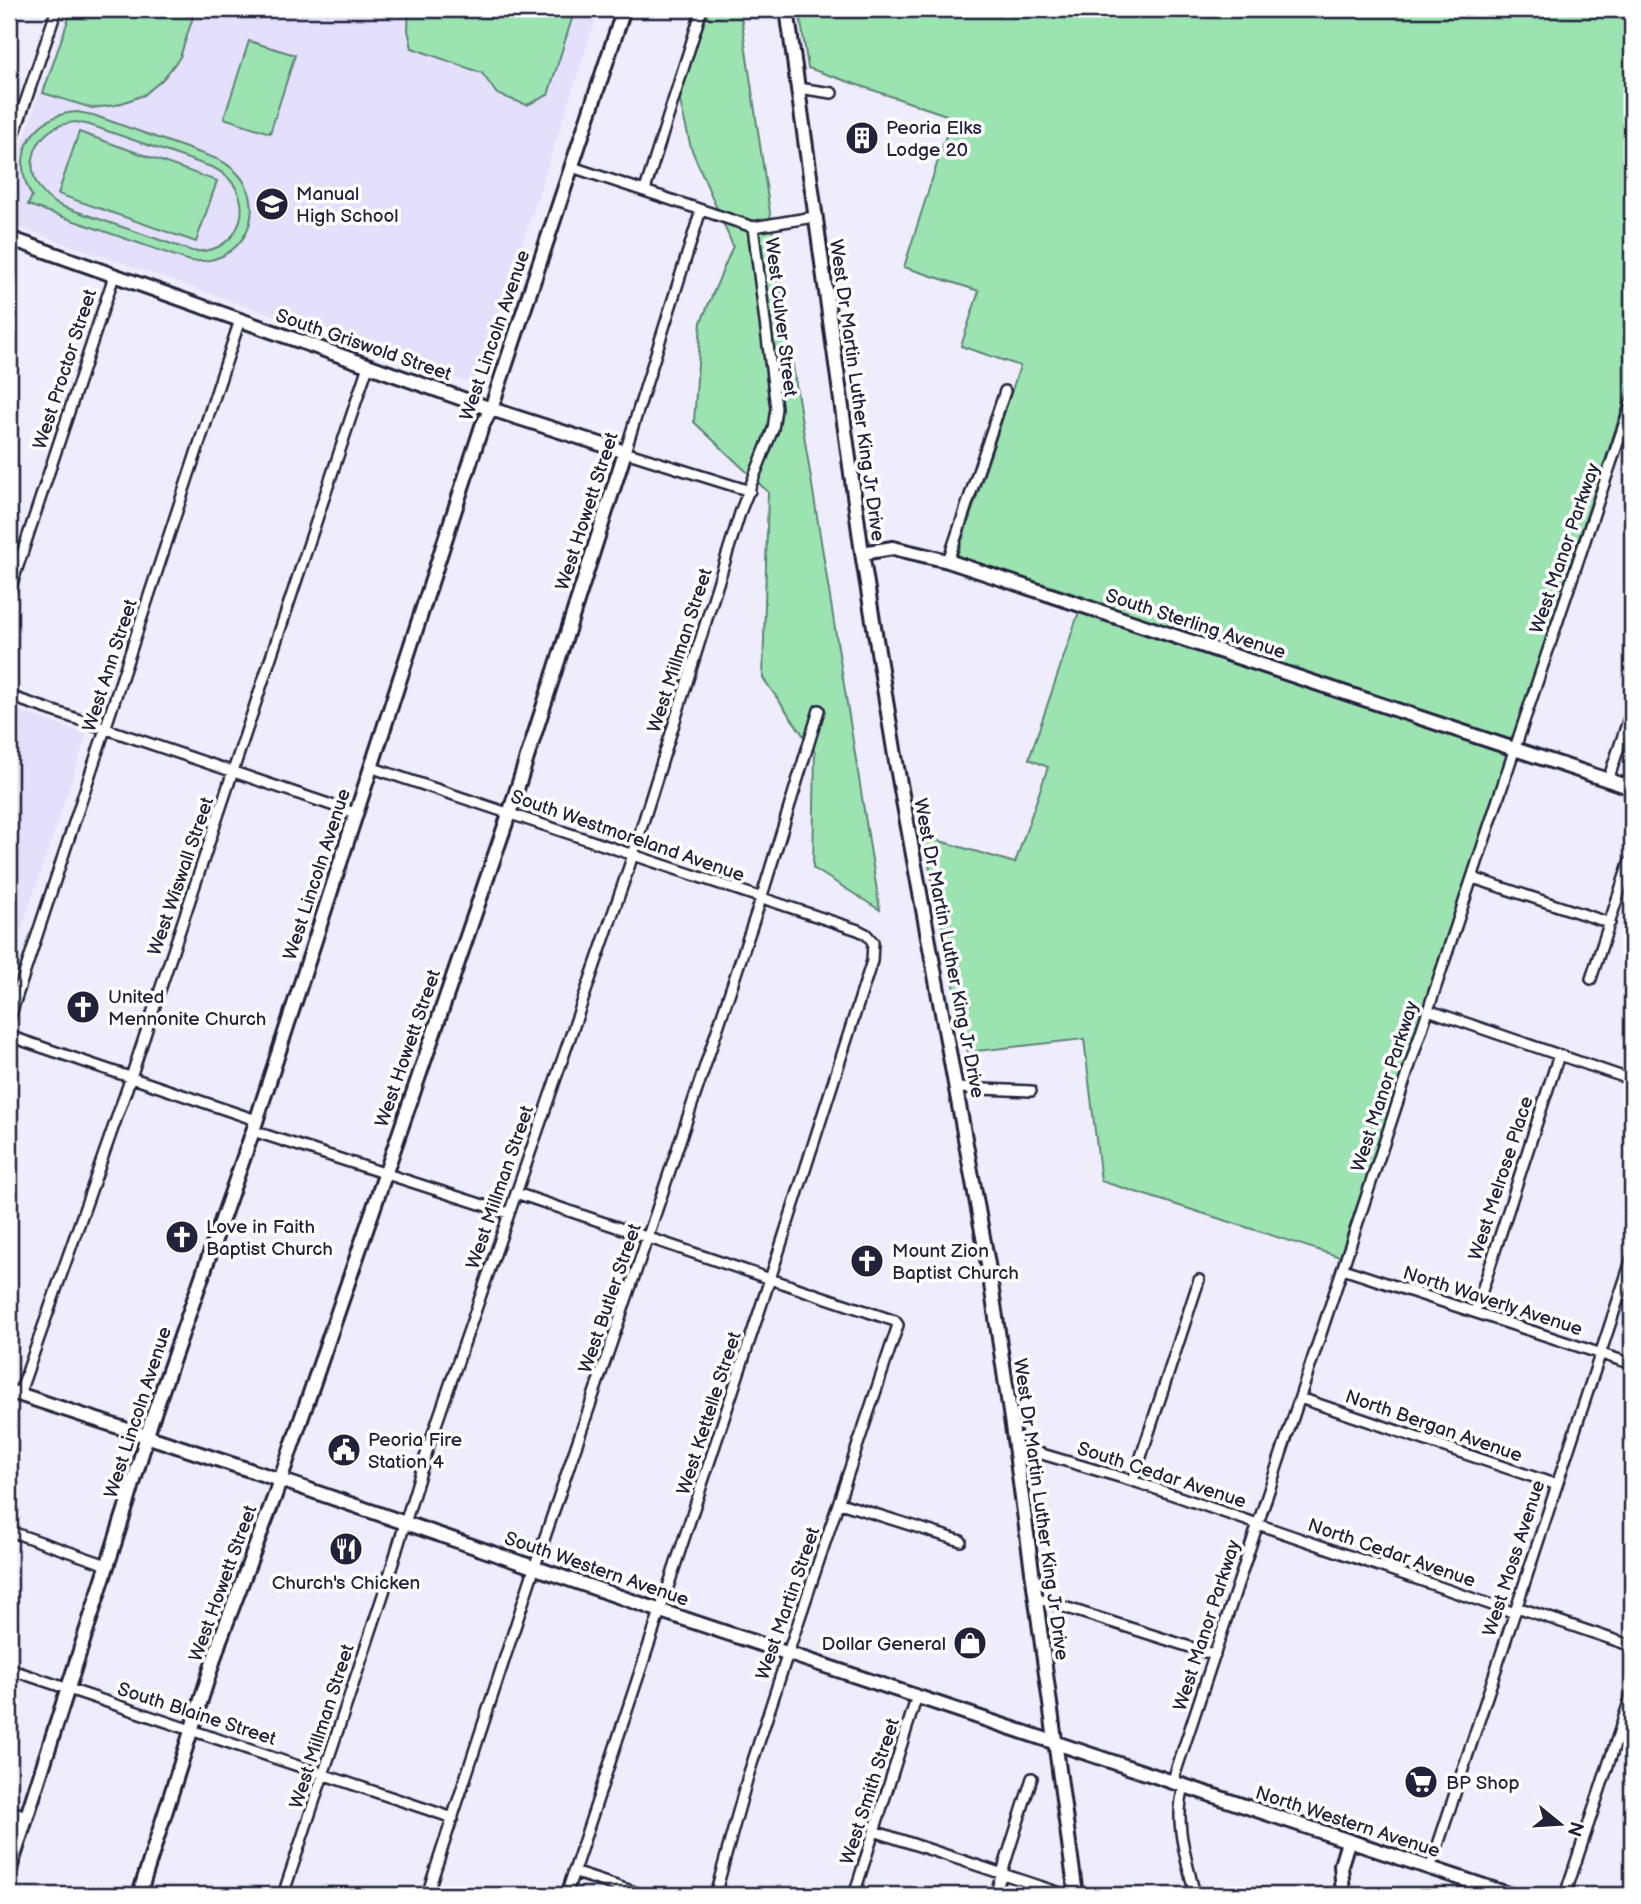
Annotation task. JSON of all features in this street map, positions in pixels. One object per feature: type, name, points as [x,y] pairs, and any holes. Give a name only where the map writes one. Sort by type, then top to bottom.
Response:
[{"type":"main road","name":"West Lincoln Avenue","points":[[9,1872],[146,1437],[255,1125],[482,425],[491,409],[624,9]]},
{"type":"main road","name":"West Dr Martin Luther King Jr Drive","points":[[787,9],[862,553],[896,762],[985,1250],[1015,1446],[1076,1895]]},
{"type":"main road","name":"South Griswold Street","points":[[9,238],[491,409],[625,452]]},
{"type":"main road","name":"West Howett Street","points":[[139,1895],[220,1640],[280,1480],[509,814],[625,452]]},
{"type":"main road","name":"South Sterling Avenue","points":[[862,553],[893,548],[948,561],[1632,788]]},
{"type":"main road","name":"South Western Avenue","points":[[14,1393],[280,1480],[1178,1785]]},
{"type":"main road","name":"North Western Avenue","points":[[1178,1785],[1511,1895]]},
{"type":"main road","points":[[1343,1895],[1341,1865],[1348,1842]]},
{"type":"street","points":[[9,150],[57,9]]},
{"type":"street","points":[[645,190],[702,9]]},
{"type":"street","points":[[798,88],[832,93]]},
{"type":"street","points":[[572,167],[752,227],[814,217]]},
{"type":"street","name":"West Howett Street","points":[[625,452],[701,210]]},
{"type":"street","name":"West Culver Street","points":[[750,491],[773,429],[776,408],[752,227]]},
{"type":"street","name":"West Proctor Street","points":[[9,593],[114,275]]},
{"type":"street","name":"West Ann Street","points":[[9,1020],[240,320]]},
{"type":"street","name":"West Wiswall Street","points":[[14,1393],[131,1077],[368,366]]},
{"type":"street","points":[[948,561],[1005,391]]},
{"type":"street","name":"West Manor Parkway","points":[[1195,1895],[1181,1825],[1181,1796],[1178,1785],[1215,1656],[1632,401]]},
{"type":"street","name":"South Griswold Street","points":[[625,452],[750,491]]},
{"type":"street","name":"West Millman Street","points":[[283,1895],[508,1213],[633,854],[741,510],[750,491]]},
{"type":"street","points":[[9,696],[355,813]]},
{"type":"street","points":[[1608,780],[1632,709]]},
{"type":"street","name":"West Butler Street","points":[[427,1895],[534,1566],[649,1236],[761,899],[819,710]]},
{"type":"street","name":"South Westmoreland Avenue","points":[[370,767],[859,930],[872,940]]},
{"type":"street","points":[[1591,979],[1629,863]]},
{"type":"street","points":[[1473,878],[1610,923]]},
{"type":"street","name":"West Kettelle Street","points":[[566,1895],[872,961],[872,940]]},
{"type":"street","points":[[1428,1010],[1632,1080]]},
{"type":"street","points":[[9,1036],[131,1077],[385,1173],[508,1213]]},
{"type":"street","name":"West Melrose Place","points":[[1475,1312],[1559,1055]]},
{"type":"street","points":[[957,1088],[1031,1091]]},
{"type":"street","points":[[516,1193],[770,1279]]},
{"type":"street","name":"West Moss Avenue","points":[[1430,1869],[1632,1258]]},
{"type":"street","name":"North Waverly Avenue","points":[[1343,1269],[1632,1364]]},
{"type":"street","name":"West Martin Street","points":[[715,1895],[748,1776],[898,1325],[895,1321],[770,1279]]},
{"type":"street","points":[[1133,1481],[1199,1280]]},
{"type":"street","name":"North Bergan Avenue","points":[[1300,1398],[1557,1485]]},
{"type":"street","name":"South Cedar Avenue","points":[[1015,1446],[1133,1481],[1258,1524]]},
{"type":"street","points":[[840,1503],[961,1541]]},
{"type":"street","name":"North Cedar Avenue","points":[[1258,1524],[1632,1646]]},
{"type":"street","points":[[9,1531],[107,1564]]},
{"type":"street","points":[[1036,1598],[1215,1656]]},
{"type":"street","name":"South Blaine Street","points":[[9,1670],[453,1818]]},
{"type":"street","points":[[1565,1895],[1632,1693]]},
{"type":"street","name":"West Smith Street","points":[[854,1895],[917,1696]]},
{"type":"street","points":[[995,1895],[1032,1778]]},
{"type":"street","points":[[9,1810],[26,1816]]},
{"type":"street","points":[[874,1831],[1066,1895]]},
{"type":"street","points":[[573,1872],[644,1895]]},
{"type":"shaded area","name":"Manual High School","points":[[69,9],[599,9],[476,385],[9,224],[9,183]]},
{"type":"shaded area","points":[[9,708],[87,734],[9,966]]},
{"type":"green space","points":[[72,9],[167,9],[193,17],[180,57],[163,79],[144,95],[116,105],[92,108],[43,93]]},
{"type":"green space","points":[[409,9],[575,9],[548,95],[527,105],[497,94],[482,73],[412,48],[408,30]]},
{"type":"green space","points":[[698,9],[740,9],[788,335],[880,910],[813,868],[815,752],[763,678],[768,492],[694,422],[701,322],[733,246],[691,148],[674,76]]},
{"type":"green space","points":[[799,9],[1632,9],[1632,379],[1340,1257],[1101,1181],[1084,1039],[968,1052],[923,836],[1015,863],[1048,767],[1029,759],[1084,597],[957,556],[1020,366],[961,346],[979,291],[904,267],[952,117],[808,68]]},
{"type":"green space","points":[[249,41],[295,55],[270,133],[224,118]]},
{"type":"green space","points":[[77,112],[93,115],[217,159],[235,171],[247,187],[252,205],[250,222],[243,238],[230,251],[212,259],[190,261],[28,205],[32,196],[25,182],[24,153],[37,129],[61,115]],"holes":[[[76,122],[214,168],[229,178],[238,191],[241,206],[240,220],[234,233],[224,243],[210,250],[192,251],[61,206],[47,197],[37,185],[33,171],[33,158],[38,145],[47,134],[59,126]]]},
{"type":"green space","points":[[79,132],[217,181],[196,242],[58,194]]},
{"type":"place","name":"Peoria Elks Lodge 20","points":[[862,138]]},
{"type":"place","name":"Manual High School","points":[[272,204]]},
{"type":"place","name":"United Mennonite Church","points":[[83,1007]]},
{"type":"place","name":"Love in Faith Baptist Church","points":[[182,1237]]},
{"type":"place","name":"Mount Zion Baptist Church","points":[[867,1261]]},
{"type":"place","name":"Peoria Fire Station 4","points":[[344,1450]]},
{"type":"place","name":"Church's Chicken","points":[[346,1549]]},
{"type":"place","name":"Dollar General","points":[[970,1643]]},
{"type":"place","name":"BP Shop","points":[[1421,1782]]}]
